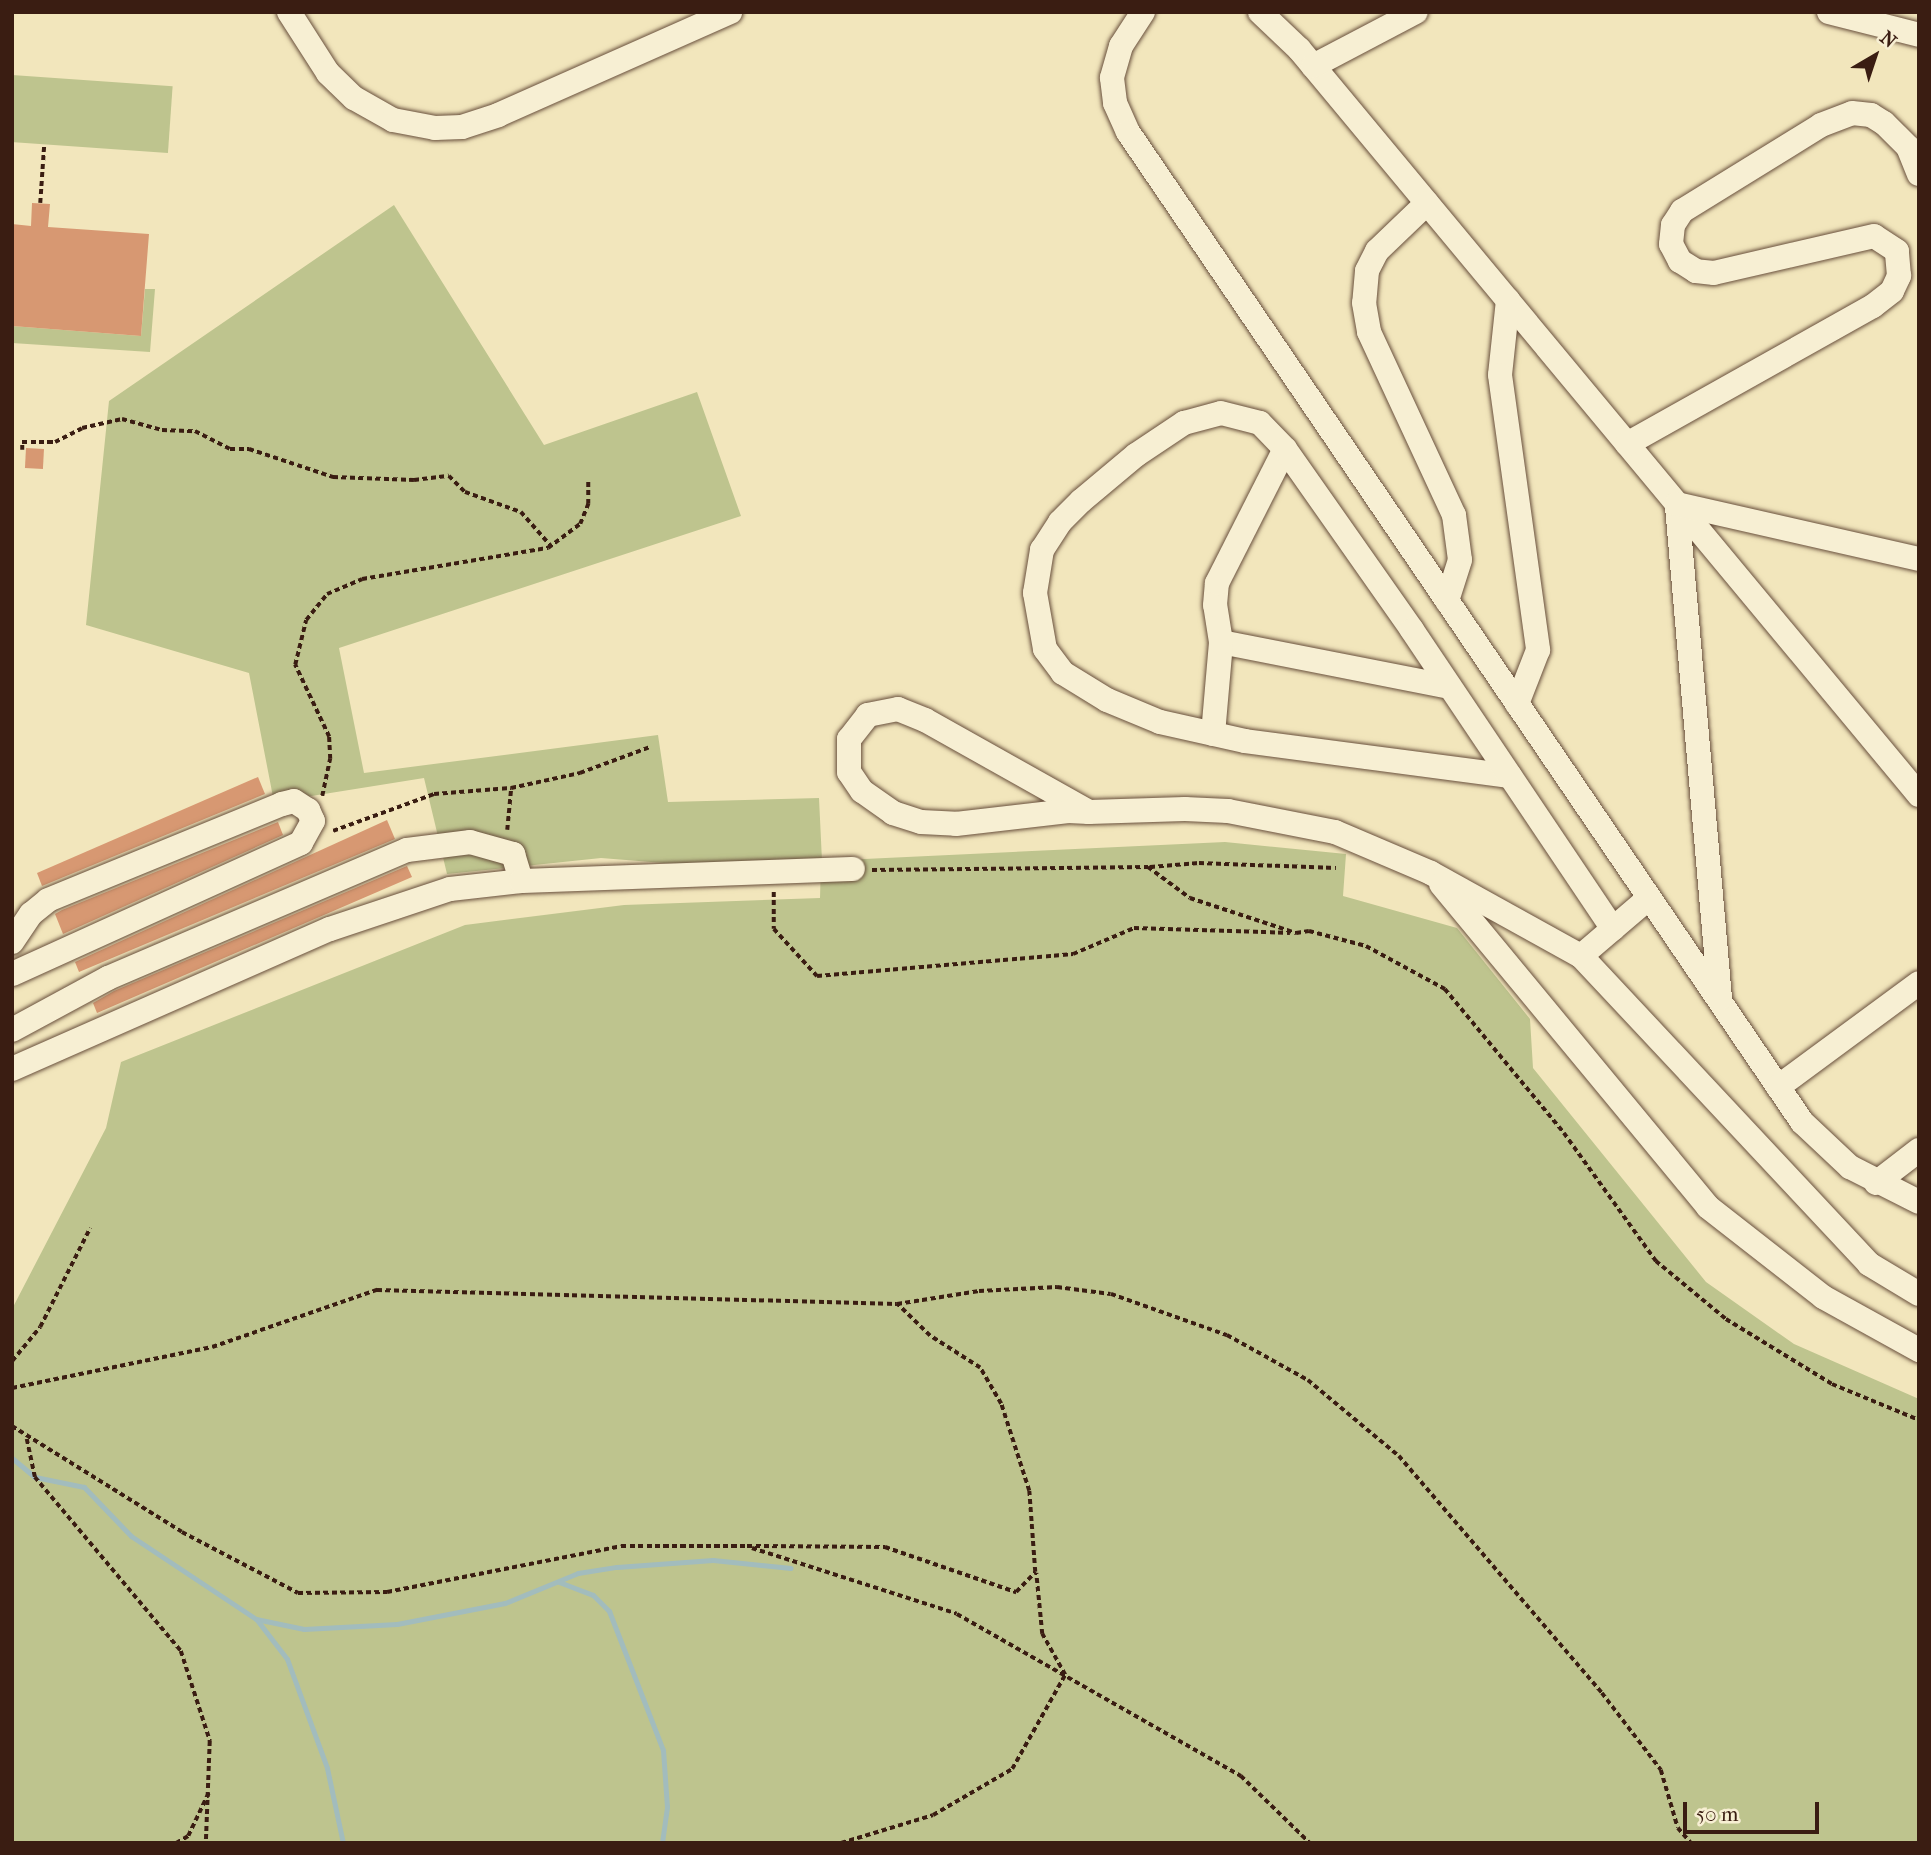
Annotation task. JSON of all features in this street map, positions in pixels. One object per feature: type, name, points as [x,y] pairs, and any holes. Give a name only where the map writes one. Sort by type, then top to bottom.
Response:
[{"type":"lane","points":[[289,12],[327,73],[354,98],[393,120],[435,128],[462,127],[499,115],[730,12]]},
{"type":"lane","points":[[1143,12],[1114,62],[1112,91],[1120,117],[1649,898],[1818,1140],[1875,1183],[1919,1202]]},
{"type":"lane","points":[[1260,12],[1314,66],[1919,795]]},
{"type":"lane","points":[[1314,66],[1416,12]]},
{"type":"lane","points":[[1833,13],[1919,35]]},
{"type":"lane","points":[[1628,444],[1872,306],[1892,291],[1899,276],[1897,251],[1874,236],[1714,273],[1696,271],[1680,261],[1671,244],[1673,225],[1682,211],[1821,125],[1852,113],[1884,122],[1908,147],[1919,174]]},
{"type":"lane","points":[[1427,203],[1377,251],[1367,271],[1364,303],[1369,331],[1454,515],[1460,560],[1447,601]]},
{"type":"lane","points":[[1508,300],[1500,375],[1537,640],[1534,669],[1517,704]]},
{"type":"lane","points":[[1510,776],[1213,734],[1139,715],[1088,690],[1059,668],[1045,649],[1037,625],[1039,561],[1052,533],[1081,501],[1136,455],[1195,417],[1221,412],[1251,418],[1285,449],[1450,687],[1510,776],[1613,929]]},
{"type":"lane","points":[[1213,734],[1221,642],[1215,605],[1217,583],[1285,449]]},
{"type":"lane","points":[[1677,504],[1919,559]]},
{"type":"lane","points":[[1677,504],[1721,1002]]},
{"type":"lane","points":[[1221,642],[1450,687]]},
{"type":"lane","points":[[1089,812],[925,720],[898,709],[868,715],[849,739],[847,762],[856,783],[879,805],[915,821],[956,824],[1089,812],[1185,809],[1274,818],[1359,840],[1431,873],[1581,956],[1869,1264],[1919,1294]]},
{"type":"lane","points":[[12,942],[31,914],[48,900],[282,804],[294,801],[303,805],[313,821],[301,843],[12,975]]},
{"type":"lane","points":[[12,1030],[108,978],[407,850],[470,842],[513,854],[521,881]]},
{"type":"lane","points":[[12,1069],[410,899],[450,889],[521,881],[853,869]]},
{"type":"lane","points":[[1431,873],[1708,1207],[1823,1297],[1919,1350]]},
{"type":"lane","points":[[1581,956],[1649,898]]},
{"type":"lane","points":[[1779,1087],[1919,983]]},
{"type":"lane","points":[[1875,1183],[1919,1150]]},
{"type":"path","points":[[40,203],[44,144]]},
{"type":"path","points":[[22,450],[22,442],[55,442],[82,428],[122,419],[152,428],[195,431],[230,449],[249,449],[333,477],[414,480],[449,476],[465,492],[521,512],[551,546]]},
{"type":"path","points":[[313,821],[327,777],[329,737],[295,665],[306,620],[327,594],[362,579],[551,546],[580,524],[588,504],[588,482]]},
{"type":"path","points":[[301,843],[434,794],[510,788],[580,773],[650,747]]},
{"type":"path","points":[[510,788],[505,824],[513,854]]},
{"type":"path","points":[[853,869],[1148,867],[1199,863],[1336,867]]},
{"type":"path","points":[[1148,867],[1190,898],[1296,933]]},
{"type":"path","points":[[774,873],[774,929],[817,976],[1073,954],[1134,928],[1296,933],[1309,931],[1366,946],[1445,989],[1564,1133],[1656,1261],[1726,1319],[1832,1384],[1919,1420]]},
{"type":"path","points":[[12,1360],[40,1327],[90,1228]]},
{"type":"path","points":[[12,1388],[212,1347],[377,1290],[897,1304],[979,1291],[1057,1287],[1111,1294],[1227,1335],[1308,1380],[1399,1456],[1602,1693],[1661,1770],[1678,1828],[1692,1843]]},
{"type":"path","points":[[897,1304],[930,1336],[980,1368],[1001,1404],[1029,1491],[1042,1634],[1065,1675]]},
{"type":"path","points":[[12,1426],[27,1439],[182,1532],[298,1593],[387,1592],[621,1546],[885,1547],[1016,1592],[1035,1572]]},
{"type":"path","points":[[27,1439],[35,1477],[181,1651],[210,1741],[206,1843]]},
{"type":"path","points":[[747,1546],[957,1614],[1241,1776],[1310,1843]]},
{"type":"path","points":[[841,1843],[933,1815],[1012,1769],[1065,1675]]},
{"type":"path","points":[[176,1843],[188,1836],[210,1790]]},
{"type":"green space","points":[[12,75],[173,86],[168,153],[12,142]]},
{"type":"green space","points":[[394,205],[544,445],[697,392],[741,516],[339,648],[364,773],[658,735],[668,802],[819,798],[822,861],[1225,842],[1346,854],[1343,896],[1457,928],[1530,1019],[1533,1068],[1706,1282],[1794,1344],[1919,1399],[1919,1843],[12,1843],[12,1309],[106,1128],[121,1062],[465,925],[624,905],[820,898],[821,861],[689,865],[601,858],[447,874],[424,778],[274,802],[249,673],[86,625],[109,401]]},
{"type":"green space","points":[[145,289],[155,289],[150,352],[12,343],[12,326],[141,336]]},
{"type":"building","points":[[32,203],[50,204],[48,227],[149,234],[141,336],[12,326],[12,224],[31,226]]},
{"type":"building","points":[[26,448],[44,449],[43,469],[25,468]]},
{"type":"building","points":[[258,777],[265,794],[42,886],[37,873]]},
{"type":"building","points":[[387,820],[395,839],[79,972],[75,962]]},
{"type":"building","points":[[278,822],[283,835],[63,934],[55,914],[62,910]]},
{"type":"building","points":[[407,866],[412,877],[97,1013],[93,1003],[114,991]]},
{"type":"waterway","points":[[12,1458],[35,1477],[84,1487],[131,1536],[256,1619],[304,1629],[397,1624],[505,1603],[578,1573],[617,1567],[713,1560],[791,1568]]},
{"type":"waterway","points":[[559,1582],[593,1595],[609,1611],[663,1750],[667,1807],[662,1843]]},
{"type":"waterway","points":[[257,1620],[287,1659],[327,1768],[343,1843]]}]
